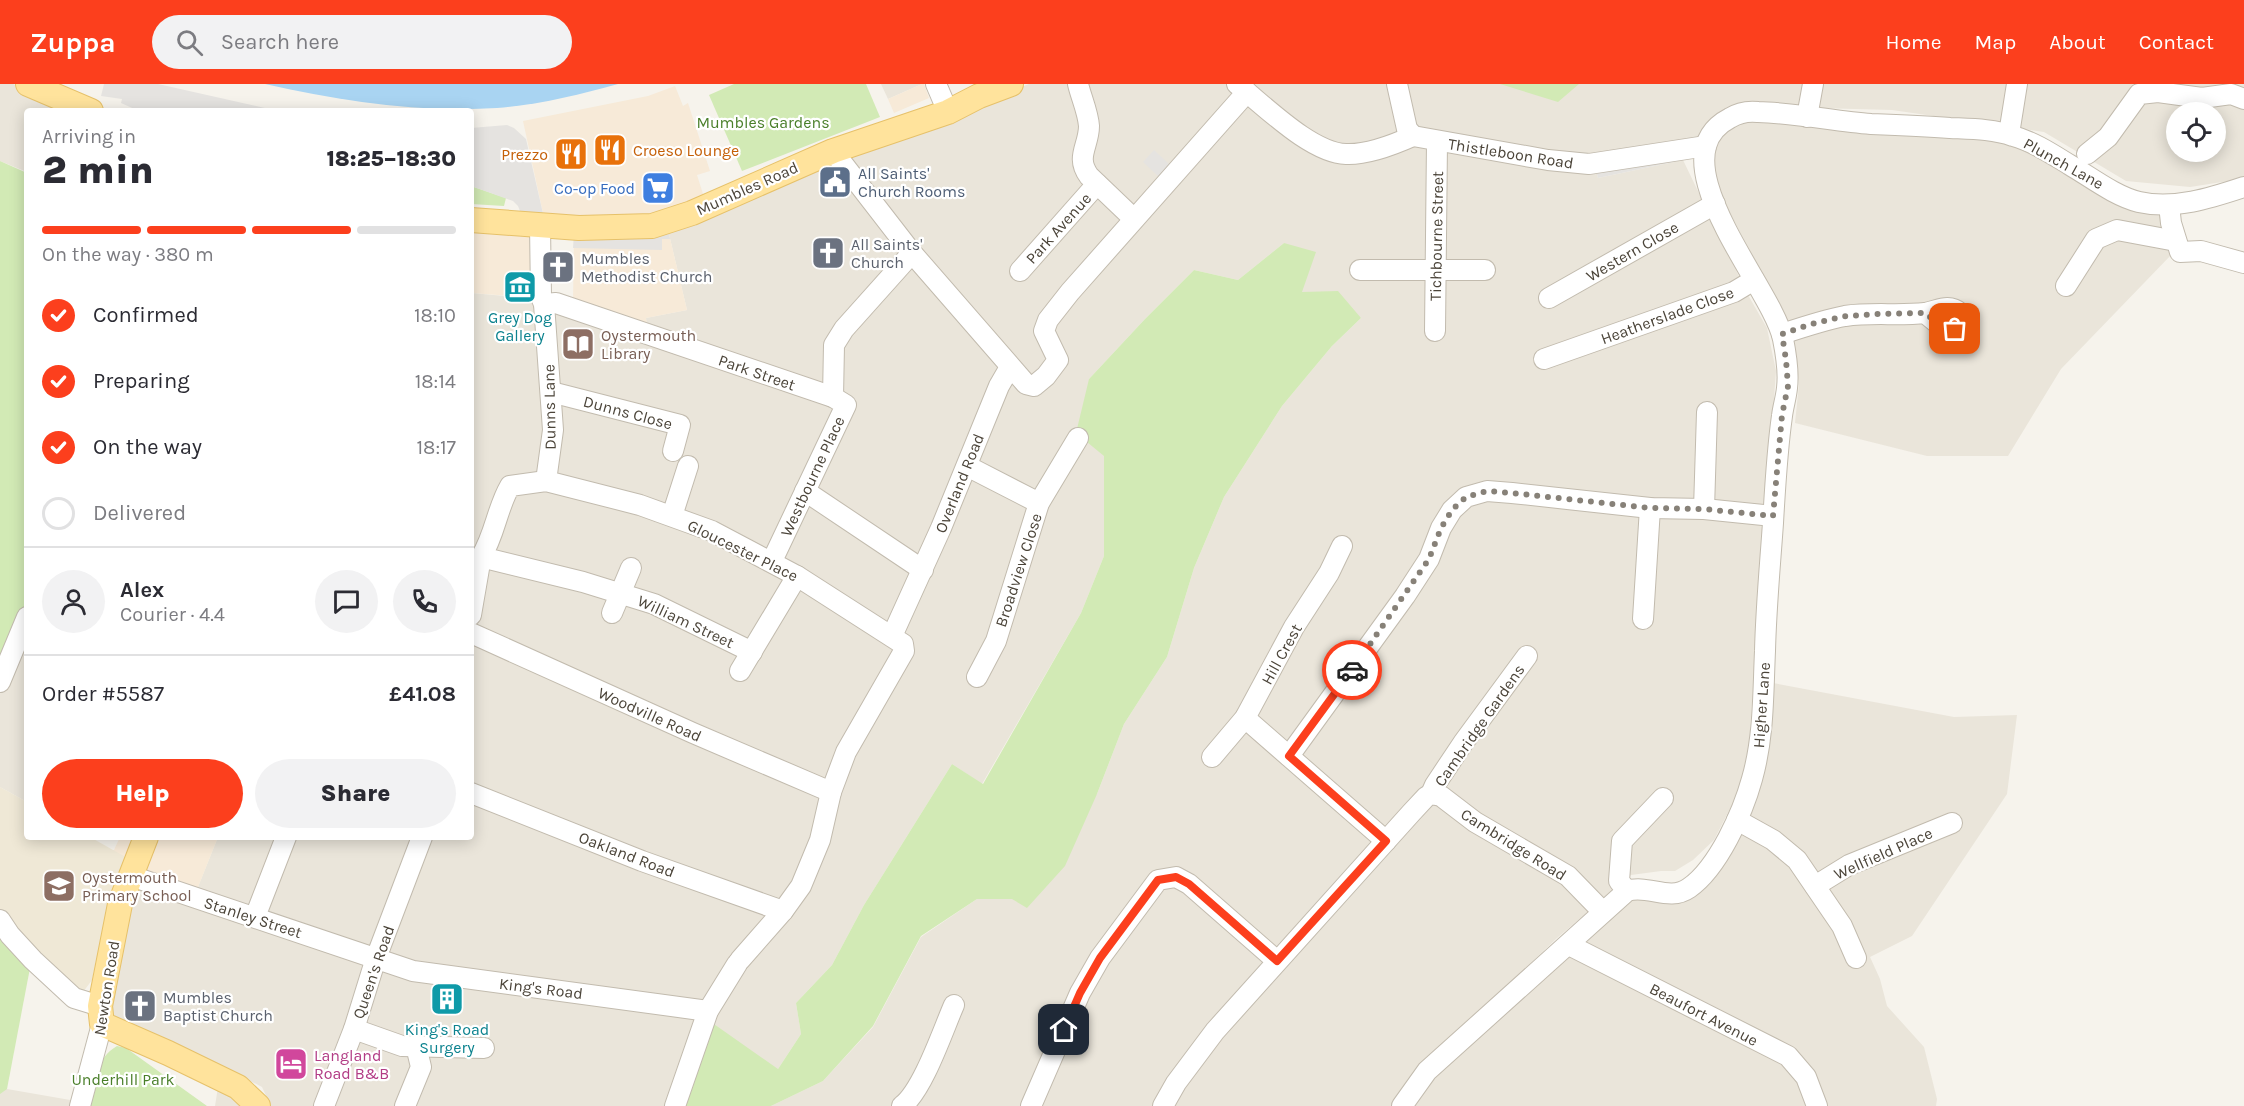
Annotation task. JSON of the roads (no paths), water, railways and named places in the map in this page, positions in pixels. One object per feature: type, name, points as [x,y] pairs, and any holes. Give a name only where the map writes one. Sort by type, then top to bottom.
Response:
[{"type":"main road","points":[[28,84],[83,108]]},
{"type":"main road","name":"Mumbles Road","points":[[474,220],[579,228],[652,226],[692,213],[832,151],[948,112],[979,96],[1011,84]]},
{"type":"main road","name":"Newton Road","points":[[101,1015],[120,904],[145,840]]},
{"type":"main road","points":[[101,1015],[238,1087],[258,1106]]},
{"type":"street","points":[[936,84],[948,112]]},
{"type":"street","points":[[1078,84],[1089,125],[1082,160],[1083,168],[1134,219]]},
{"type":"street","points":[[832,151],[912,253],[1010,367],[1026,384],[1034,386],[1046,376],[1058,360],[1044,331],[1048,320],[1242,88],[1309,142],[1330,152],[1345,154],[1362,153],[1413,136],[1407,129],[1397,84]]},
{"type":"street","points":[[1706,146],[1712,133],[1720,124],[1735,115],[1755,111],[1807,117],[1813,84]]},
{"type":"street","points":[[2009,134],[2017,84]]},
{"type":"street","points":[[2087,154],[2108,137],[2139,94],[2158,88],[2202,98],[2236,92]]},
{"type":"street","name":"Plunch Lane","points":[[1807,117],[1987,130],[2009,134],[2031,142],[2112,190],[2138,201],[2169,205],[2244,187]]},
{"type":"street","name":"Thistleboon Road","points":[[1413,136],[1437,142],[1589,164],[1706,146]]},
{"type":"street","name":"Tichbourne Street","points":[[1435,331],[1437,142]]},
{"type":"street","name":"Higher Lane","points":[[1627,891],[1635,888],[1662,894],[1677,894],[1689,888],[1707,870],[1737,820],[1752,779],[1760,748],[1773,516],[1782,415],[1788,386],[1786,360],[1782,334],[1769,305],[1735,248],[1715,204],[1704,167],[1706,146]]},
{"type":"street","name":"Park Avenue","points":[[1020,271],[1097,184]]},
{"type":"street","name":"Western Close","points":[[1549,298],[1715,204]]},
{"type":"street","points":[[2169,205],[2171,223],[2180,252],[2201,251],[2244,263]]},
{"type":"street","name":"Dunns Lane","points":[[540,225],[542,297],[552,430],[549,473],[546,481]]},
{"type":"street","points":[[2066,286],[2096,239],[2118,230],[2176,241]]},
{"type":"street","points":[[833,398],[834,345],[844,329],[912,253]]},
{"type":"street","points":[[1360,270],[1485,270]]},
{"type":"street","name":"Heatherslade Close","points":[[1544,359],[1580,355],[1628,328],[1734,292],[1754,280]]},
{"type":"street","name":"Park Street","points":[[544,304],[556,303],[833,398]]},
{"type":"street","points":[[1782,334],[1846,316],[1925,313]]},
{"type":"street","name":"Overland Road","points":[[892,636],[923,570],[999,386],[1010,367]]},
{"type":"street","name":"Dunns Close","points":[[551,393],[680,425],[673,451]]},
{"type":"street","name":"Westbourne Place","points":[[772,561],[846,405],[833,398]]},
{"type":"street","points":[[1704,509],[1707,412]]},
{"type":"street","points":[[1039,503],[1078,438]]},
{"type":"street","points":[[672,516],[688,466]]},
{"type":"street","name":"Broadview Close","points":[[967,466],[1039,503],[996,641],[978,677]]},
{"type":"street","points":[[474,598],[481,557],[510,486],[546,481]]},
{"type":"street","name":"Gloucester Place","points":[[546,481],[640,505],[712,531],[772,561],[892,636]]},
{"type":"street","points":[[805,491],[923,570]]},
{"type":"street","points":[[1289,756],[1405,596],[1429,559],[1441,528],[1452,510],[1466,497],[1487,491],[1504,492],[1650,508],[1704,509],[1773,516]]},
{"type":"street","points":[[1643,619],[1650,508]]},
{"type":"street","name":"Hill Crest","points":[[1212,757],[1245,718],[1294,627],[1329,573],[1342,546]]},
{"type":"street","name":"William Street","points":[[481,557],[620,593],[686,618],[752,652]]},
{"type":"street","name":"William Street","points":[[612,613],[631,568]]},
{"type":"street","points":[[740,671],[797,576]]},
{"type":"street","points":[[0,682],[24,624]]},
{"type":"street","name":"Woodville Road","points":[[474,634],[831,792]]},
{"type":"street","points":[[675,1106],[708,1011],[738,962],[783,912],[801,886],[820,840],[831,792],[846,752],[904,651],[903,644],[892,636]]},
{"type":"street","name":"Cambridge Gardens","points":[[1431,794],[1463,743],[1527,656]]},
{"type":"street","points":[[1245,718],[1386,841]]},
{"type":"street","name":"Oakland Road","points":[[474,794],[642,861],[783,912]]},
{"type":"street","points":[[1163,1106],[1176,1083],[1208,1040],[1277,961],[1431,794]]},
{"type":"street","name":"Cambridge Road","points":[[1431,794],[1441,796],[1475,822],[1568,876],[1603,912]]},
{"type":"street","points":[[1402,1106],[1427,1071],[1627,891],[1619,881],[1622,841],[1663,798]]},
{"type":"street","name":"Wellfield Place","points":[[1737,820],[1773,840],[1797,860],[1842,926],[1856,958]]},
{"type":"street","name":"Wellfield Place","points":[[1815,886],[1849,865],[1952,823]]},
{"type":"street","points":[[255,917],[285,840]]},
{"type":"street","name":"Queen's Road","points":[[324,1106],[354,1029],[376,958],[421,840]]},
{"type":"street","name":"Stanley Street","points":[[131,876],[376,958]]},
{"type":"street","points":[[1031,1106],[1080,993],[1100,958],[1158,880],[1176,877],[1189,884],[1277,961]]},
{"type":"street","points":[[0,920],[10,935],[33,960],[74,998],[101,1015]]},
{"type":"street","name":"Beaufort Avenue","points":[[1569,945],[1788,1056],[1806,1077],[1817,1106]]},
{"type":"street","name":"King's Road","points":[[376,958],[413,971],[708,1011]]},
{"type":"street","points":[[902,1106],[910,1100],[923,1076],[954,1005]]},
{"type":"street","name":"Newton Road","points":[[80,1106],[101,1015]]},
{"type":"street","points":[[354,1029],[402,1046],[484,1048]]},
{"type":"street","points":[[405,1106],[421,1067],[416,1046]]},
{"type":"water","points":[[265,84],[618,84],[528,105],[497,108],[424,108],[322,96]]},
{"type":"place","name":"Croeso Lounge","points":[[610,150]]},
{"type":"place","name":"Prezzo","points":[[571,154]]},
{"type":"place","name":"All Saints' Church Rooms","points":[[835,182]]},
{"type":"place","name":"Co-op Food","points":[[658,188]]},
{"type":"place","name":"All Saints' Church","points":[[828,253]]},
{"type":"place","name":"Mumbles Methodist Church","points":[[558,267]]},
{"type":"place","name":"Grey Dog Gallery","points":[[520,287]]},
{"type":"place","name":"Oystermouth Library","points":[[578,344]]},
{"type":"place","name":"Oystermouth Primary School","points":[[59,886]]},
{"type":"place","name":"King's Road Surgery","points":[[447,999]]},
{"type":"place","name":"Mumbles Baptist Church","points":[[140,1006]]},
{"type":"place","name":"Langland Road B&B","points":[[291,1064]]},
{"type":"park label","name":"Mumbles Gardens","points":[[763,122]]},
{"type":"park label","name":"Underhill Park","points":[[123,1079]]}]
